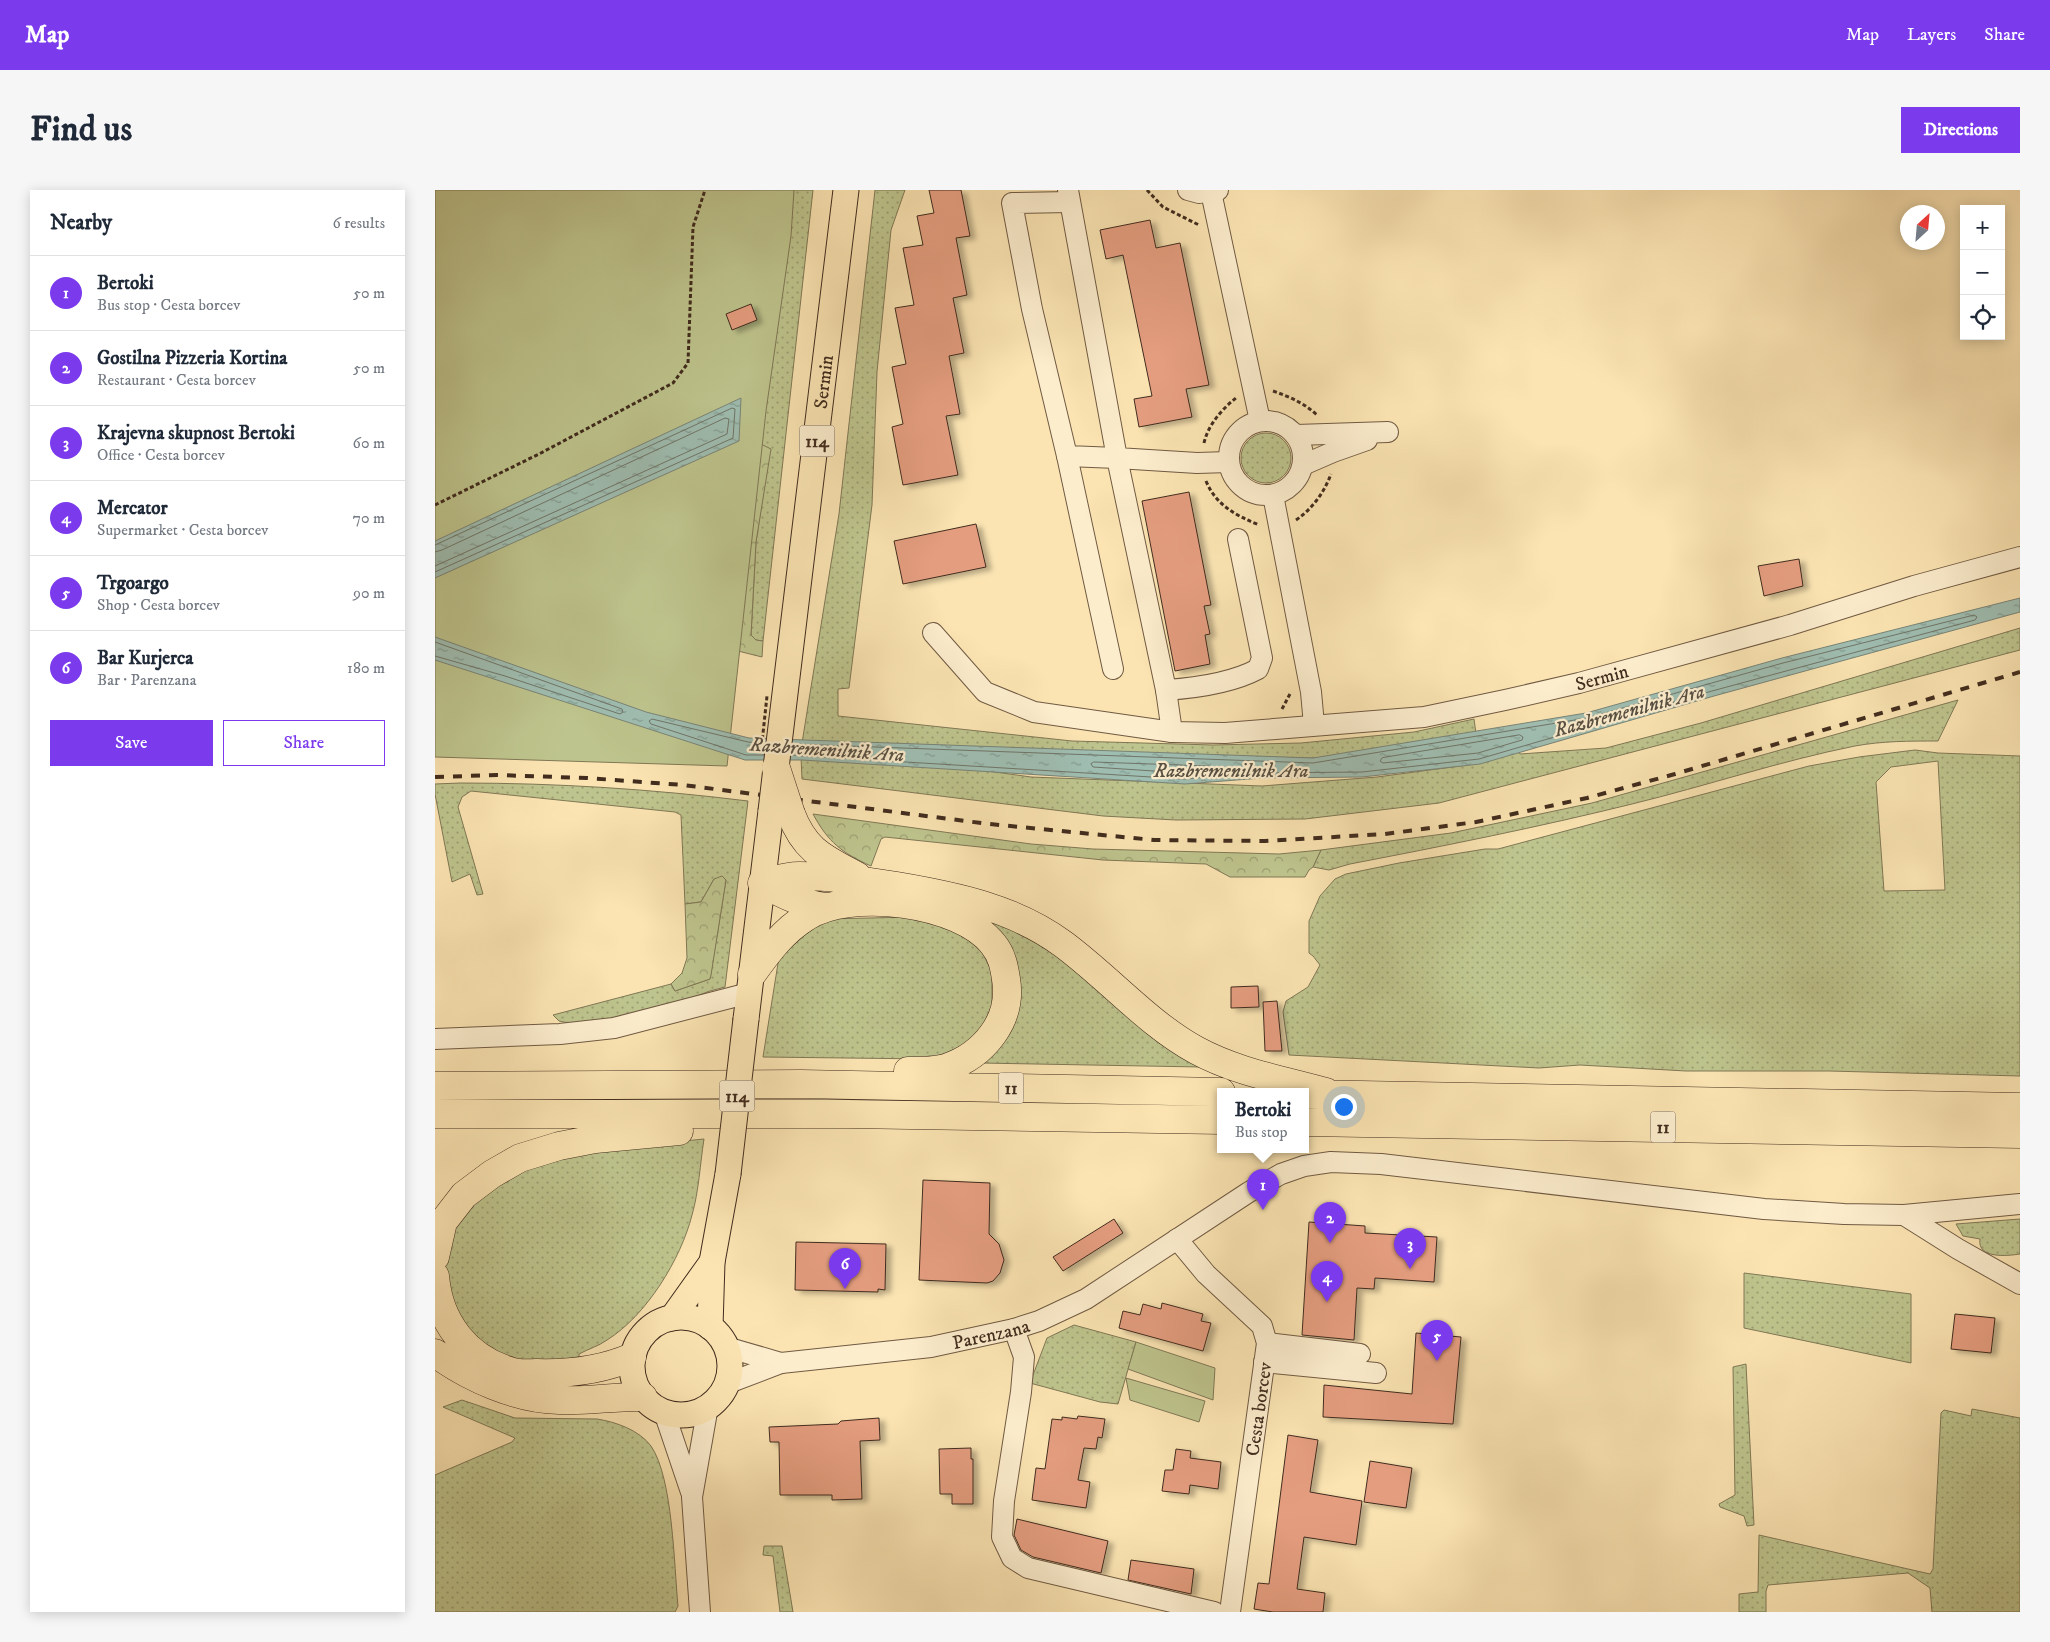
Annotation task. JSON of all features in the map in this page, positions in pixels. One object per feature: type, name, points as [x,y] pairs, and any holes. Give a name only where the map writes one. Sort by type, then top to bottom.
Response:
[{"type":"highway","points":[[776,768],[781,813],[814,851],[865,881]]},
{"type":"highway","points":[[762,883],[798,876],[865,881],[938,892],[992,906],[1030,922],[1061,943],[1089,964],[1141,1010],[1197,1050],[1251,1072],[1333,1094]]},
{"type":"highway","points":[[762,883],[810,905],[825,907],[879,902],[929,908],[955,917],[980,931],[994,944],[1003,960],[1008,992],[1000,1025],[979,1051],[945,1068],[918,1071],[853,1071],[828,1075],[801,1084]]},
{"type":"highway","points":[[751,983],[779,937],[807,916],[825,907]]},
{"type":"highway","name":"11","points":[[435,1086],[801,1084],[1217,1092]]},
{"type":"highway","name":"11","points":[[1309,1094],[2020,1106]]},
{"type":"highway","name":"11","points":[[435,1114],[848,1114],[1217,1120]]},
{"type":"highway","points":[[435,1257],[443,1222],[464,1195],[492,1174],[520,1158],[559,1146],[595,1139],[648,1133],[744,1127],[848,1114]]},
{"type":"highway","name":"11","points":[[1309,1122],[2020,1134]]},
{"type":"highway","points":[[435,1276],[437,1295],[451,1329],[480,1358],[514,1373],[561,1374],[613,1365],[633,1357]]},
{"type":"highway","points":[[435,1353],[449,1363],[515,1393],[558,1400],[653,1404]]},
{"type":"main road","name":"Sermin","points":[[776,768],[846,190]]},
{"type":"main road","name":"114","points":[[710,1327],[712,1262],[728,1174],[762,883],[781,813]]},
{"type":"main road","name":"114","points":[[653,1404],[633,1378],[633,1357],[642,1336],[651,1328],[672,1318],[712,1262]]},
{"type":"main road","points":[[653,1404],[677,1415],[691,1414],[716,1400],[726,1384],[729,1372],[726,1347],[710,1327],[698,1320],[685,1317],[672,1318]]},
{"type":"street","points":[[1188,190],[1199,193],[1215,191],[1260,421]]},
{"type":"street","points":[[1113,669],[1067,456],[1032,309],[1012,203],[1068,196],[1117,458],[1166,690],[1172,732]]},
{"type":"street","points":[[1260,421],[1273,421],[1282,424],[1297,435],[1303,450],[1303,465],[1293,485],[1273,495],[1253,493],[1236,481],[1231,472],[1229,462],[1230,447],[1237,434],[1245,427],[1260,421]]},
{"type":"street","points":[[1297,435],[1387,432],[1303,465]]},
{"type":"street","points":[[1067,456],[1229,462]]},
{"type":"street","points":[[1273,495],[1311,692],[1314,725]]},
{"type":"street","points":[[1166,690],[1223,681],[1258,669],[1262,658],[1238,539]]},
{"type":"street","name":"Sermin","points":[[933,633],[985,692],[1034,712],[1172,732],[1225,733],[1424,716],[1579,683],[1790,625],[1915,586],[2020,557]]},
{"type":"street","points":[[435,1039],[560,1034],[615,1028],[751,983]]},
{"type":"street","name":"Parenzana","points":[[726,1384],[781,1363],[931,1347],[1014,1329],[1039,1321],[1085,1299],[1281,1174],[1304,1166],[1331,1162],[1391,1165],[1764,1208],[1843,1214],[1904,1215],[2020,1204]]},
{"type":"street","points":[[1904,1215],[1958,1249],[2020,1284]]},
{"type":"street","name":"Cesta borcev","points":[[1177,1239],[1205,1274],[1262,1326],[1266,1353],[1231,1612]]},
{"type":"street","points":[[1014,1329],[1024,1357],[1021,1392],[1004,1501],[1002,1537],[1012,1558],[1028,1568],[1214,1612]]},
{"type":"street","name":"Parenzana","points":[[726,1347],[781,1363]]},
{"type":"street","points":[[1266,1353],[1360,1354]]},
{"type":"street","points":[[1266,1353],[1376,1373]]},
{"type":"street","points":[[653,1404],[692,1497]]},
{"type":"street","points":[[700,1612],[692,1497],[708,1406]]},
{"type":"path","points":[[435,505],[539,454],[673,383],[688,363],[693,227],[705,190]]},
{"type":"path","points":[[1147,190],[1163,207],[1205,228]]},
{"type":"path","points":[[1203,446],[1211,425],[1225,407],[1239,395]]},
{"type":"green space","points":[[435,190],[794,190],[791,236],[766,411],[727,766],[435,757]]},
{"type":"green space","points":[[705,190],[813,190],[763,641],[756,640],[751,636],[756,542],[770,449],[758,443]]},
{"type":"green space","points":[[875,190],[905,190],[891,230],[877,372],[872,505],[849,688],[838,689],[838,716],[1072,741],[1213,745],[1301,743],[1414,732],[1474,719],[1477,741],[1359,759],[1001,752],[937,745],[802,743],[839,514]]},
{"type":"green space","points":[[1271,433],[1284,440],[1290,448],[1290,468],[1284,476],[1276,482],[1261,483],[1248,476],[1242,468],[1241,453],[1248,440],[1256,434]]},
{"type":"green space","points":[[755,441],[771,449],[756,542],[751,635],[756,640],[763,641],[762,657],[734,650]]},
{"type":"green space","points":[[2020,628],[2020,650],[1439,803],[1305,819],[1176,820],[1103,816],[802,779],[801,757],[930,763],[1031,777],[1262,786],[1377,777],[1460,766],[1516,748],[1520,754],[1606,748],[1701,723]]},
{"type":"green space","points":[[1958,700],[1938,741],[1886,742],[1855,746],[1562,821],[1350,864],[1329,870],[1313,867],[1321,850],[1451,833],[1592,803]]},
{"type":"green space","points":[[1915,750],[1938,753],[2020,756],[2020,1076],[1829,1071],[1686,1071],[1580,1065],[1539,1068],[1289,1055],[1283,1012],[1286,1001],[1308,987],[1320,965],[1309,953],[1309,921],[1320,896],[1335,879],[1346,874],[1399,863],[1485,849],[1498,849],[1809,766]],"holes":[[[1938,761],[1945,890],[1884,891],[1876,782],[1891,767]]]},
{"type":"green space","points":[[460,783],[604,788],[748,801],[725,987],[637,1018],[569,1023],[559,1021],[553,1015],[671,984],[675,991],[710,979],[726,880],[714,879],[701,902],[685,904],[681,815],[675,812],[471,791],[462,797],[458,807],[483,894],[477,895],[470,874],[452,882],[435,794],[435,784]]},
{"type":"green space","points":[[813,814],[1031,844],[1093,849],[1279,854],[1321,850],[1313,867],[1305,877],[1230,877],[1206,864],[1103,860],[885,837],[881,839],[871,866],[837,846],[824,832]]},
{"type":"green space","points":[[722,876],[726,880],[710,979],[675,991],[671,984],[682,973],[687,958],[685,904],[701,902],[714,879]]},
{"type":"green space","points":[[979,914],[1043,941],[1201,1067],[980,1063],[998,1046],[1020,1003],[1015,961]]},
{"type":"green space","points":[[914,917],[955,928],[982,952],[992,972],[992,1005],[981,1030],[963,1046],[930,1059],[763,1057],[779,957],[824,919]]},
{"type":"green space","points":[[704,1139],[694,1206],[680,1250],[671,1268],[648,1302],[621,1330],[604,1342],[579,1354],[579,1362],[510,1362],[460,1325],[442,1276],[445,1249],[463,1210],[505,1178],[575,1152]]},
{"type":"green space","points":[[2020,1219],[2020,1254],[2008,1255],[1988,1253],[1980,1245],[1980,1239],[1963,1236],[1956,1224]]},
{"type":"green space","points":[[1744,1273],[1911,1294],[1911,1363],[1744,1328]]},
{"type":"green space","points":[[1074,1325],[1136,1342],[1118,1404],[1100,1402],[1030,1383],[1047,1338]]},
{"type":"green space","points":[[1136,1342],[1215,1368],[1213,1400],[1128,1369]]},
{"type":"green space","points":[[1746,1364],[1754,1525],[1747,1526],[1744,1516],[1720,1507],[1719,1504],[1735,1495],[1733,1367]]},
{"type":"green space","points":[[1126,1378],[1205,1401],[1199,1422],[1130,1400]]},
{"type":"green space","points":[[462,1400],[515,1418],[604,1420],[634,1431],[646,1440],[658,1460],[668,1500],[678,1606],[675,1612],[435,1612],[435,1475],[512,1442],[515,1438],[443,1407]]},
{"type":"green space","points":[[1972,1409],[2020,1418],[2020,1612],[1932,1612],[1930,1588],[1908,1573],[1768,1585],[1766,1591],[1766,1612],[1739,1612],[1739,1594],[1758,1592],[1759,1535],[1930,1574],[1933,1569],[1941,1413],[1944,1410],[1971,1416]]},
{"type":"green space","points":[[764,1546],[782,1546],[793,1612],[780,1612],[773,1556],[763,1555]]},
{"type":"water","points":[[741,398],[739,441],[435,578],[435,541]]},
{"type":"water","name":"Razbremenilnik Ara","points":[[2020,598],[2020,612],[1714,696],[1480,764],[1362,777],[1262,778],[1185,784],[802,760],[745,760],[435,660],[435,637],[646,712],[749,738],[1313,758],[1586,713],[1782,658]]},
{"type":"building","points":[[929,190],[961,190],[970,236],[956,238],[967,295],[953,298],[964,353],[949,356],[960,414],[946,416],[958,475],[903,485],[892,427],[903,424],[892,367],[906,364],[895,308],[914,305],[903,248],[923,245],[917,216],[934,213]]},
{"type":"building","points":[[1150,220],[1156,248],[1180,243],[1209,385],[1186,389],[1192,417],[1139,427],[1134,399],[1152,396],[1123,255],[1106,259],[1100,230]]},
{"type":"building","points":[[751,304],[757,320],[732,330],[726,314]]},
{"type":"building","points":[[1189,492],[1211,605],[1204,606],[1210,634],[1205,635],[1210,664],[1175,671],[1142,501]]},
{"type":"building","points":[[976,524],[986,567],[903,584],[894,541]]},
{"type":"building","points":[[1799,559],[1803,586],[1764,596],[1758,566]]},
{"type":"building","points":[[1258,986],[1259,1007],[1231,1008],[1231,987]]},
{"type":"building","points":[[1277,1001],[1282,1051],[1265,1051],[1263,1002]]},
{"type":"building","points":[[923,1180],[990,1183],[989,1234],[999,1244],[1004,1260],[1000,1273],[993,1281],[987,1283],[919,1280]]},
{"type":"building","points":[[1114,1219],[1123,1233],[1063,1271],[1053,1257]]},
{"type":"building","points":[[1309,1222],[1365,1226],[1365,1233],[1437,1237],[1434,1282],[1375,1278],[1374,1289],[1357,1288],[1354,1340],[1302,1335]]},
{"type":"building","points":[[796,1242],[886,1244],[885,1290],[878,1289],[878,1292],[795,1290]]},
{"type":"building","points":[[1162,1303],[1203,1314],[1201,1321],[1211,1323],[1203,1351],[1119,1328],[1123,1311],[1140,1315],[1143,1304],[1161,1309]]},
{"type":"building","points":[[1955,1314],[1995,1318],[1991,1353],[1951,1349]]},
{"type":"building","points":[[1416,1333],[1461,1337],[1453,1424],[1323,1417],[1324,1385],[1412,1394]]},
{"type":"building","points":[[1078,1416],[1105,1419],[1102,1438],[1098,1437],[1096,1449],[1084,1448],[1078,1480],[1090,1482],[1086,1508],[1032,1500],[1036,1468],[1045,1469],[1052,1419],[1062,1420],[1062,1417],[1077,1419]]},
{"type":"building","points":[[879,1418],[880,1440],[860,1441],[862,1499],[832,1500],[832,1495],[780,1495],[779,1442],[770,1442],[769,1427],[838,1424],[841,1421]]},
{"type":"building","points":[[1288,1435],[1318,1440],[1310,1492],[1362,1501],[1356,1545],[1304,1537],[1297,1589],[1325,1593],[1323,1612],[1273,1612],[1254,1609],[1258,1583],[1269,1584]]},
{"type":"building","points":[[971,1448],[971,1459],[973,1459],[973,1504],[952,1504],[952,1494],[940,1494],[939,1449]]},
{"type":"building","points":[[1176,1449],[1191,1451],[1190,1458],[1221,1462],[1218,1489],[1190,1485],[1189,1494],[1162,1491],[1165,1470],[1173,1470]]},
{"type":"building","points":[[1370,1461],[1412,1468],[1406,1508],[1364,1502]]},
{"type":"building","points":[[1017,1519],[1108,1541],[1101,1573],[1033,1557],[1021,1550],[1014,1535]]},
{"type":"building","points":[[1131,1560],[1194,1569],[1191,1594],[1128,1580]]},
{"type":"railway","points":[[435,777],[497,775],[587,778],[683,785],[989,824],[1154,840],[1265,841],[1385,834],[1476,822],[1587,798],[1675,774],[2020,672]]},
{"type":"place","name":"Bertoki","points":[[1263,1210]]},
{"type":"place","name":"Gostilna Pizzeria Kortina","points":[[1330,1243]]},
{"type":"place","name":"Krajevna skupnost Bertoki","points":[[1410,1269]]},
{"type":"place","name":"Bar Kurjerca","points":[[845,1289]]},
{"type":"place","name":"Mercator","points":[[1327,1302]]},
{"type":"place","name":"Trgoargo","points":[[1437,1361]]}]
